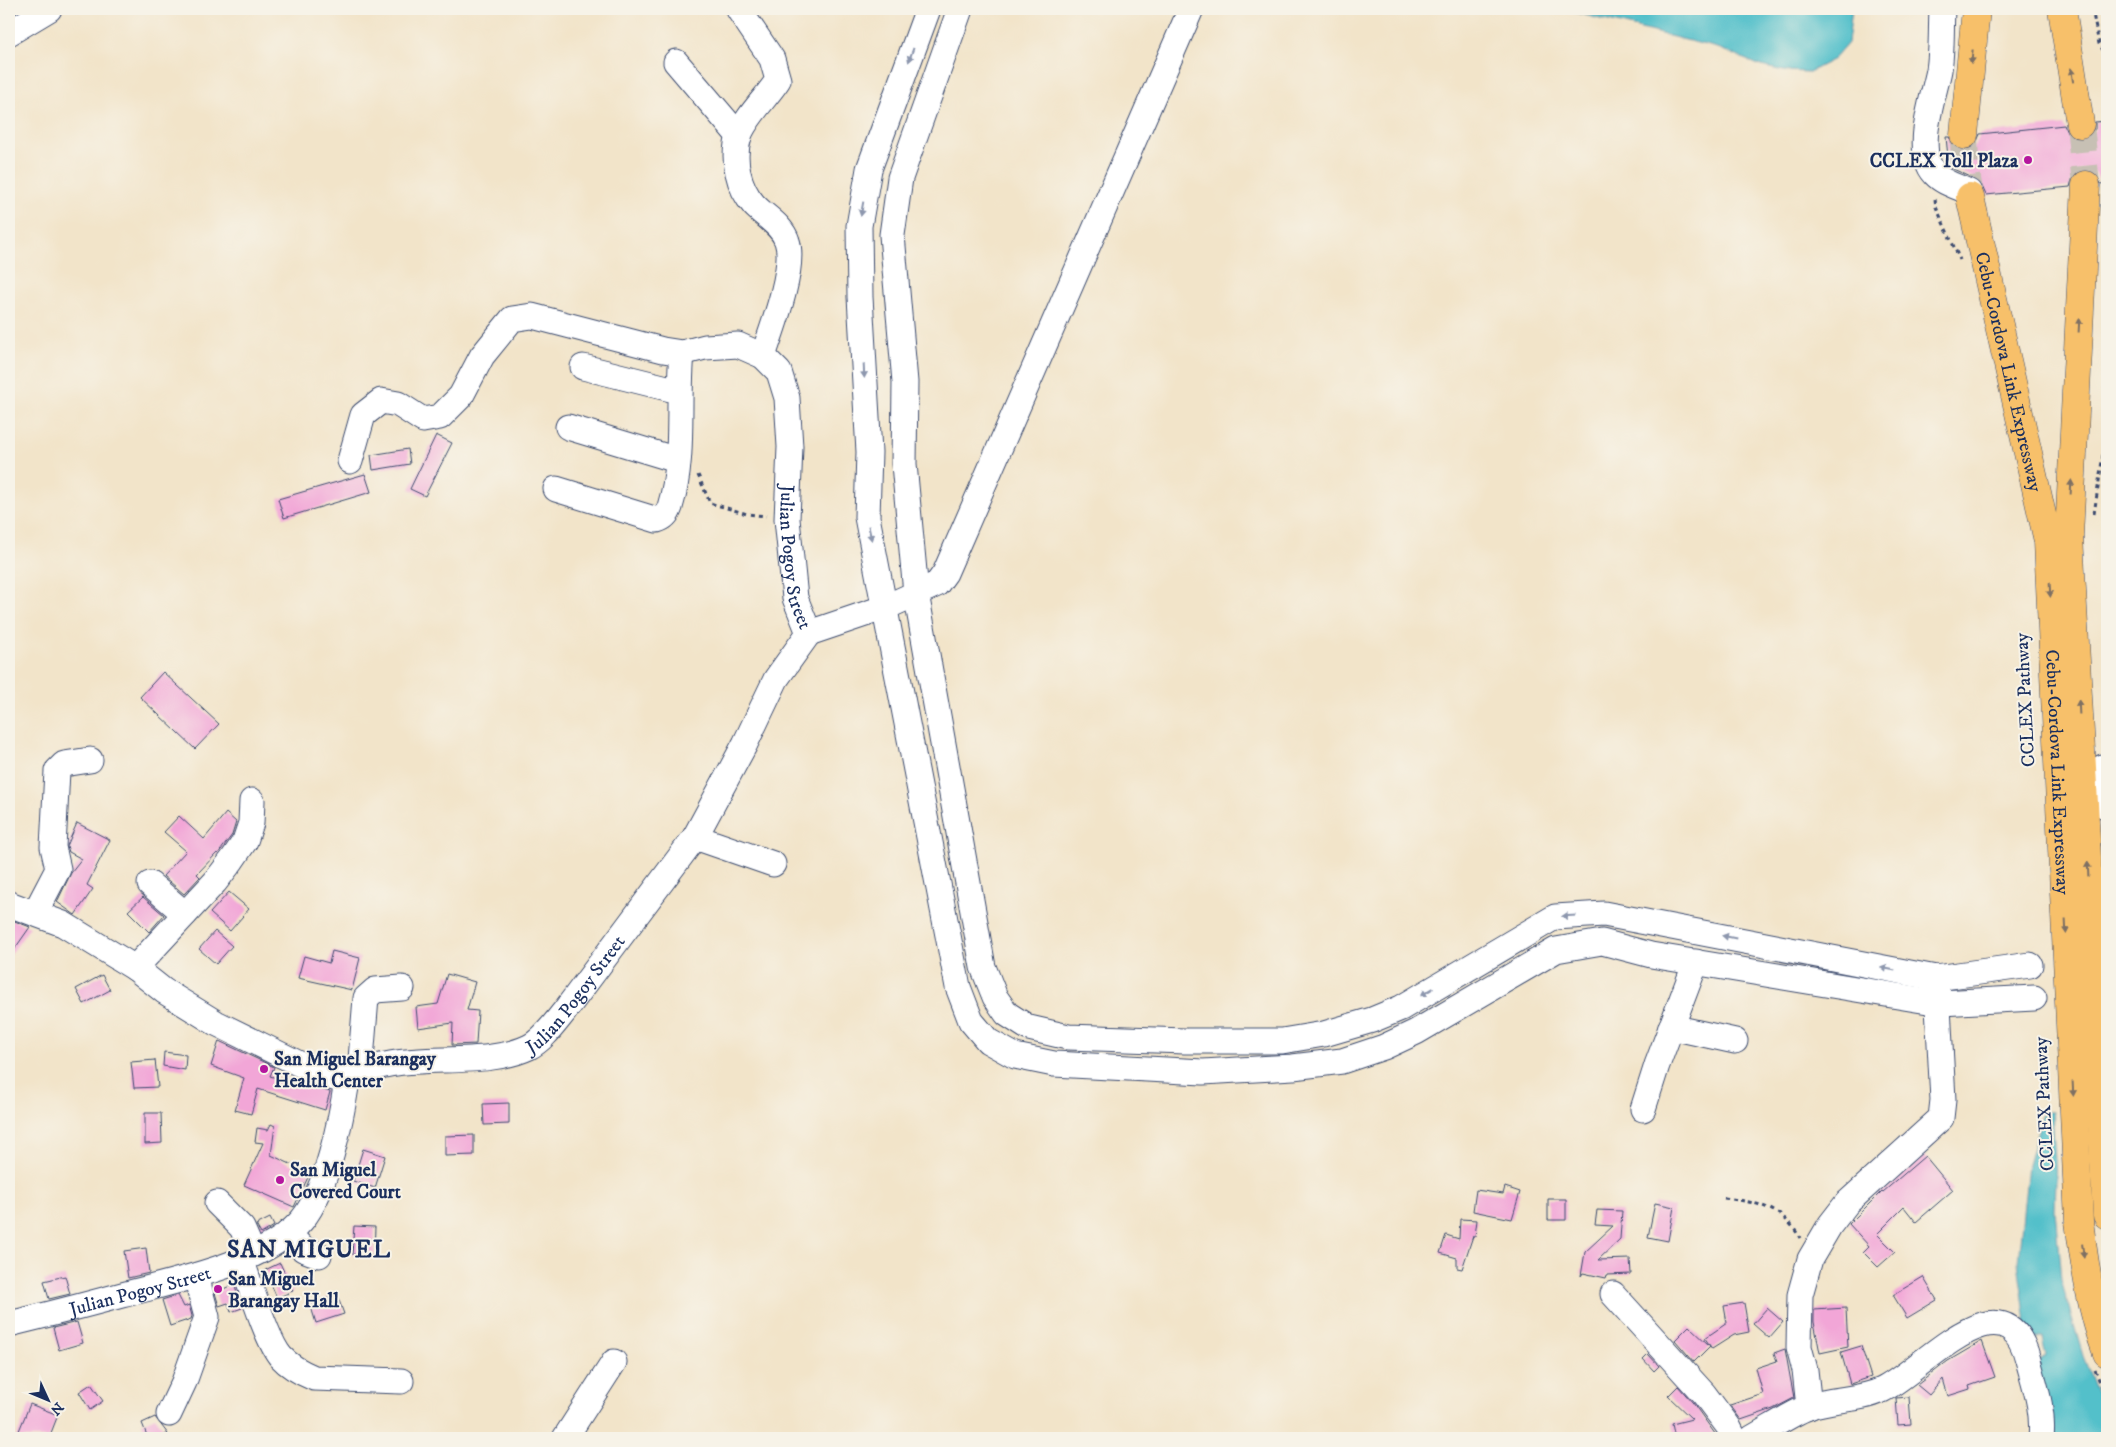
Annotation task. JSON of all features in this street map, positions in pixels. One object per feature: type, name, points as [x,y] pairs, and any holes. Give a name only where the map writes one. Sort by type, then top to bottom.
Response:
[{"type":"highway","points":[[1964,135],[1976,9]]},
{"type":"highway","points":[[2062,9],[2080,124]]},
{"type":"highway","name":"Cebu-Cordova Link Expressway","points":[[2086,186],[2069,536],[2107,1215]]},
{"type":"highway","name":"Cebu-Cordova Link Expressway","points":[[1970,194],[2048,541],[2080,1221],[2086,1274],[2097,1325],[2100,1359]]},
{"type":"street","points":[[9,33],[49,9]]},
{"type":"street","points":[[928,9],[869,169],[859,226],[860,297],[869,452],[867,517],[886,607],[958,987],[971,1021],[988,1041],[1014,1056],[1054,1064],[1203,1072],[1293,1067],[1342,1061],[1384,1047],[1416,1032],[1556,950],[1602,942],[1651,955],[1940,1003],[2034,998]]},
{"type":"street","points":[[960,9],[900,178],[892,235],[905,382],[904,464],[916,593],[983,967],[995,997],[1007,1014],[1029,1028],[1068,1037],[1186,1041],[1282,1041],[1324,1034],[1372,1020],[1401,1008],[1555,917],[1594,914],[1668,925],[1936,978],[2030,965]]},
{"type":"street","points":[[809,633],[886,607],[937,584],[944,573],[1191,9]]},
{"type":"street","points":[[1942,9],[1939,69],[1929,106],[1926,148],[1933,170],[1942,179],[1970,194]]},
{"type":"street","points":[[350,461],[363,414],[381,402],[398,404],[423,420],[440,417],[461,396],[482,356],[512,319],[532,316],[588,332],[682,353],[705,347],[738,345],[763,356],[780,305],[788,261],[787,240],[772,220],[746,196],[738,176],[737,150],[739,136],[778,80],[772,59],[739,10]]},
{"type":"street","points":[[676,62],[739,136]]},
{"type":"street","points":[[556,489],[657,520],[662,518],[670,508],[678,460],[679,391],[682,353]]},
{"type":"street","name":"Julian Pogoy Street","points":[[9,1324],[196,1276],[268,1247],[302,1220],[316,1198],[340,1125],[353,1077],[368,1069],[396,1064],[500,1055],[529,1046],[541,1038],[564,1012],[695,837],[741,753],[776,679],[809,633],[795,598],[787,519],[790,447],[787,398],[779,372],[763,356]]},
{"type":"street","points":[[583,367],[679,391]]},
{"type":"street","points":[[568,427],[678,460]]},
{"type":"street","points":[[2081,743],[2105,769],[2107,806]]},
{"type":"street","points":[[35,913],[58,869],[53,847],[57,771],[64,764],[90,760]]},
{"type":"street","points":[[135,968],[215,882],[245,841],[251,823],[252,801]]},
{"type":"street","points":[[695,837],[774,864]]},
{"type":"street","points":[[150,884],[185,914]]},
{"type":"street","points":[[9,904],[63,924],[135,968],[164,991],[216,1022],[322,1074],[353,1077],[366,998],[376,990],[402,988]]},
{"type":"street","points":[[2093,963],[2107,924]]},
{"type":"street","points":[[1643,1109],[1696,962]]},
{"type":"street","points":[[1809,1407],[1805,1370],[1799,1347],[1800,1294],[1810,1258],[1847,1203],[1941,1118],[1943,1100],[1940,1003],[1936,978]]},
{"type":"street","points":[[1671,1027],[1735,1041]]},
{"type":"street","points":[[217,1203],[242,1228],[262,1319],[280,1356],[300,1373],[314,1378],[401,1381]]},
{"type":"street","points":[[288,1233],[303,1249],[319,1255]]},
{"type":"street","points":[[170,1414],[187,1374],[207,1317],[196,1276]]},
{"type":"street","points":[[1613,1294],[1704,1394],[1728,1426],[1734,1438]]},
{"type":"street","points":[[1752,1438],[1809,1407],[1853,1399],[1882,1390],[1910,1374],[1955,1336],[1973,1328],[2000,1324],[2012,1328],[2026,1353],[2041,1410],[2041,1438]]},
{"type":"street","points":[[566,1438],[614,1362]]},
{"type":"path","points":[[2092,9],[2100,44],[2107,56]]},
{"type":"path","points":[[1933,170],[1936,207],[1962,265]]},
{"type":"path","points":[[2092,524],[2107,428]]},
{"type":"path","points":[[678,460],[699,476],[710,503],[747,514],[787,519]]},
{"type":"path","points":[[1724,1198],[1756,1202],[1776,1212],[1797,1232],[1810,1258]]},
{"type":"path","points":[[2100,1359],[2107,1399]]},
{"type":"water","points":[[1560,9],[1852,9],[1848,43],[1834,59],[1809,72],[1784,71],[1761,66],[1718,48]]},
{"type":"water","points":[[2043,1112],[2052,1112],[2056,1179],[2055,1210],[2061,1280],[2083,1356],[2107,1418],[2107,1438],[2050,1438],[2035,1362],[2046,1356],[2042,1339],[2032,1339],[2027,1328],[2018,1262],[2028,1165]]},
{"type":"building","name":"CCLEX Toll Plaza","points":[[2107,121],[2107,183],[2101,184],[2095,172],[2086,169],[2079,171],[2073,176],[2070,187],[1986,195],[1981,184],[1975,179],[1949,167],[1946,137],[1949,137],[1955,147],[1963,151],[1971,149],[1976,144],[1980,134],[2064,125],[2068,134],[2075,139],[2082,139],[2090,136],[2095,129],[2095,122]]},
{"type":"building","points":[[436,435],[452,443],[425,496],[410,489]]},
{"type":"building","points":[[408,449],[410,464],[373,470],[371,455]]},
{"type":"building","points":[[365,474],[371,492],[284,518],[278,499]]},
{"type":"building","points":[[163,672],[219,724],[195,749],[140,697]]},
{"type":"building","points":[[226,813],[236,822],[232,835],[218,854],[197,874],[200,877],[184,894],[163,876],[186,851],[164,832],[179,816],[204,839]]},
{"type":"building","points":[[77,823],[110,840],[87,885],[93,889],[75,915],[57,902],[71,873],[82,859],[69,852],[67,846]]},
{"type":"building","points":[[229,892],[249,909],[230,931],[210,913]]},
{"type":"building","points":[[143,897],[164,915],[149,932],[128,911]]},
{"type":"building","points":[[12,920],[30,927],[9,957],[9,925]]},
{"type":"building","points":[[215,931],[232,946],[216,964],[199,949]]},
{"type":"building","points":[[332,951],[360,958],[352,990],[298,978],[304,956],[329,963]]},
{"type":"building","points":[[447,974],[475,982],[467,1010],[478,1011],[476,1044],[452,1045],[453,1023],[418,1028],[416,1007],[438,1004]]},
{"type":"building","points":[[102,975],[110,990],[84,1004],[76,989]]},
{"type":"building","points":[[219,1041],[274,1067],[270,1076],[330,1092],[325,1110],[258,1089],[251,1114],[235,1110],[244,1078],[211,1066]]},
{"type":"building","points":[[164,1052],[186,1055],[185,1070],[163,1066]]},
{"type":"building","points":[[155,1060],[158,1087],[134,1088],[131,1062]]},
{"type":"building","points":[[509,1103],[509,1124],[484,1125],[483,1104]]},
{"type":"building","points":[[145,1113],[161,1113],[162,1143],[145,1144]]},
{"type":"building","name":"San Miguel Covered Court","points":[[271,1124],[275,1126],[271,1155],[310,1173],[294,1207],[244,1185],[263,1143],[255,1142],[257,1128],[268,1130]]},
{"type":"building","points":[[474,1135],[474,1155],[445,1156],[445,1136]]},
{"type":"building","points":[[363,1149],[385,1156],[375,1188],[353,1181]]},
{"type":"building","points":[[1925,1156],[1953,1190],[1916,1222],[1904,1207],[1877,1234],[1895,1252],[1878,1267],[1863,1252],[1869,1246],[1849,1224],[1882,1191]]},
{"type":"building","points":[[1505,1187],[1520,1192],[1512,1219],[1473,1211],[1476,1190],[1503,1194]]},
{"type":"building","points":[[1548,1199],[1566,1199],[1566,1220],[1548,1220]]},
{"type":"building","points":[[1655,1203],[1674,1207],[1668,1241],[1648,1237]]},
{"type":"building","points":[[1597,1210],[1622,1211],[1620,1239],[1598,1260],[1630,1259],[1631,1274],[1607,1275],[1606,1278],[1583,1273],[1581,1276],[1585,1252],[1613,1226],[1595,1225]]},
{"type":"building","points":[[270,1218],[274,1226],[261,1234],[256,1225]]},
{"type":"building","points":[[1460,1219],[1477,1220],[1475,1236],[1473,1236],[1462,1269],[1457,1268],[1457,1258],[1440,1253],[1446,1235],[1459,1239]]},
{"type":"building","points":[[354,1226],[375,1227],[374,1256],[352,1254]]},
{"type":"building","points":[[146,1248],[149,1273],[128,1278],[124,1251]]},
{"type":"building","points":[[280,1263],[293,1291],[277,1298],[265,1270]]},
{"type":"building","points":[[65,1276],[70,1294],[49,1299],[44,1281]]},
{"type":"building","points":[[1923,1277],[1937,1300],[1907,1318],[1893,1295]]},
{"type":"building","points":[[234,1284],[242,1308],[231,1312],[228,1303],[219,1306],[215,1293]]},
{"type":"building","points":[[178,1295],[184,1307],[189,1305],[192,1316],[191,1319],[170,1326],[162,1300]]},
{"type":"building","points":[[337,1295],[344,1314],[316,1323],[310,1304]]},
{"type":"building","points":[[1744,1303],[1749,1332],[1734,1335],[1712,1349],[1705,1338],[1727,1323],[1724,1306]]},
{"type":"building","points":[[1767,1308],[1783,1322],[1769,1338],[1753,1324]]},
{"type":"building","points":[[1846,1308],[1848,1347],[1820,1353],[1814,1322],[1814,1310]]},
{"type":"building","points":[[77,1322],[83,1343],[59,1350],[53,1328]]},
{"type":"building","points":[[1689,1326],[1710,1346],[1694,1362],[1675,1340]]},
{"type":"building","points":[[1982,1341],[1995,1377],[1969,1386],[1970,1389],[1948,1396],[1943,1379],[1929,1395],[1917,1385],[1948,1361]]},
{"type":"building","points":[[1861,1346],[1871,1377],[1850,1384],[1841,1352]]},
{"type":"building","points":[[1785,1349],[1794,1398],[1773,1409],[1741,1420],[1730,1405],[1763,1394],[1756,1368],[1777,1361],[1774,1353]]},
{"type":"building","points":[[1648,1354],[1659,1366],[1654,1371],[1643,1359]]},
{"type":"building","points":[[91,1384],[103,1401],[90,1410],[79,1392]]},
{"type":"building","points":[[1678,1386],[1693,1403],[1718,1438],[1675,1438],[1672,1424],[1692,1419],[1668,1396]]},
{"type":"building","points":[[1909,1397],[1911,1424],[1898,1425],[1896,1398]]},
{"type":"building","points":[[30,1404],[58,1415],[49,1438],[16,1438]]},
{"type":"building","points":[[155,1417],[168,1434],[157,1438],[148,1438],[142,1423]]},
{"type":"tunnel","points":[[2080,124],[2086,185]]},
{"type":"tunnel","points":[[1964,135],[1965,167],[1970,197]]},
{"type":"place","name":"CCLEX Toll Plaza","points":[[2028,160]]},
{"type":"place","name":"San Miguel Barangay Health Center","points":[[264,1069]]},
{"type":"place","name":"San Miguel Covered Court","points":[[280,1180]]},
{"type":"place","name":"San Miguel Barangay Hall","points":[[218,1289]]},
{"type":"district","name":"SAN MIGUEL","points":[[309,1249]]}]
